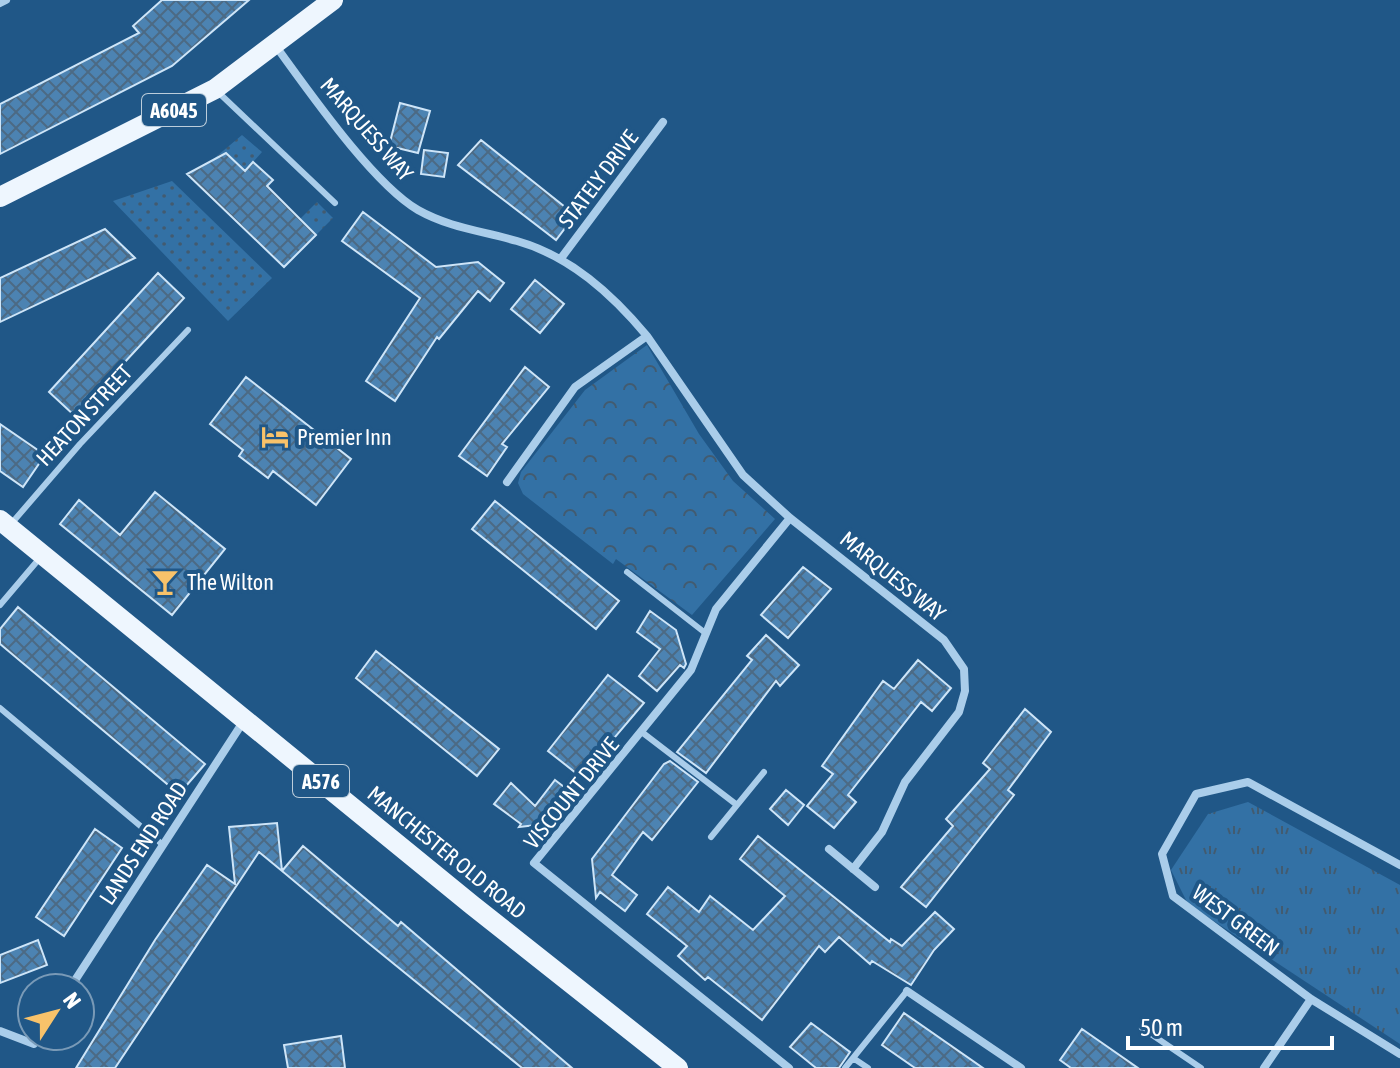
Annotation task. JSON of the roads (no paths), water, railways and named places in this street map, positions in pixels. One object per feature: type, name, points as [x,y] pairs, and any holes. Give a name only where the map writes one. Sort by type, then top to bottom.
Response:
[{"type":"main road","name":"A6045","points":[[0,197],[215,89],[333,0]]},
{"type":"main road","name":"MANCHESTER OLD ROAD","points":[[4,523],[472,905],[678,1068]]},
{"type":"street","points":[[0,3],[6,0]]},
{"type":"street","name":"MARQUESS WAY","points":[[275,45],[365,159],[409,204],[451,225],[515,240],[562,257],[629,314],[725,452],[761,494],[944,640],[964,669],[965,691],[959,712],[905,782],[882,832],[853,869]]},
{"type":"street","name":"STATELY DRIVE","points":[[562,257],[663,122]]},
{"type":"street","points":[[507,482],[575,387],[647,336]]},
{"type":"street","name":"VISCOUNT DRIVE","points":[[789,1068],[647,957],[534,863],[643,733],[691,670],[716,609],[790,518]]},
{"type":"street","name":"LANDS END ROAD","points":[[80,972],[246,718]]},
{"type":"street","name":"WEST GREEN","points":[[1400,865],[1248,782],[1196,794],[1162,854],[1173,896],[1311,999],[1400,1054]]},
{"type":"street","points":[[829,849],[875,887]]},
{"type":"street","points":[[907,991],[1021,1068]]},
{"type":"street","points":[[1264,1068],[1311,999]]},
{"type":"lane","points":[[215,89],[335,203]]},
{"type":"lane","name":"HEATON STREET","points":[[4,523],[188,330]]},
{"type":"lane","points":[[0,605],[43,554]]},
{"type":"lane","points":[[627,572],[704,632]]},
{"type":"lane","points":[[0,708],[163,845]]},
{"type":"lane","points":[[643,733],[737,805]]},
{"type":"lane","points":[[711,837],[764,772]]},
{"type":"lane","points":[[845,1068],[907,991]]},
{"type":"lane","points":[[1142,1028],[1201,1068]]},
{"type":"lane","points":[[853,1058],[868,1068]]},
{"type":"place","name":"Premier Inn","points":[[275,437]]},
{"type":"place","name":"The Wilton","points":[[165,582]]}]
